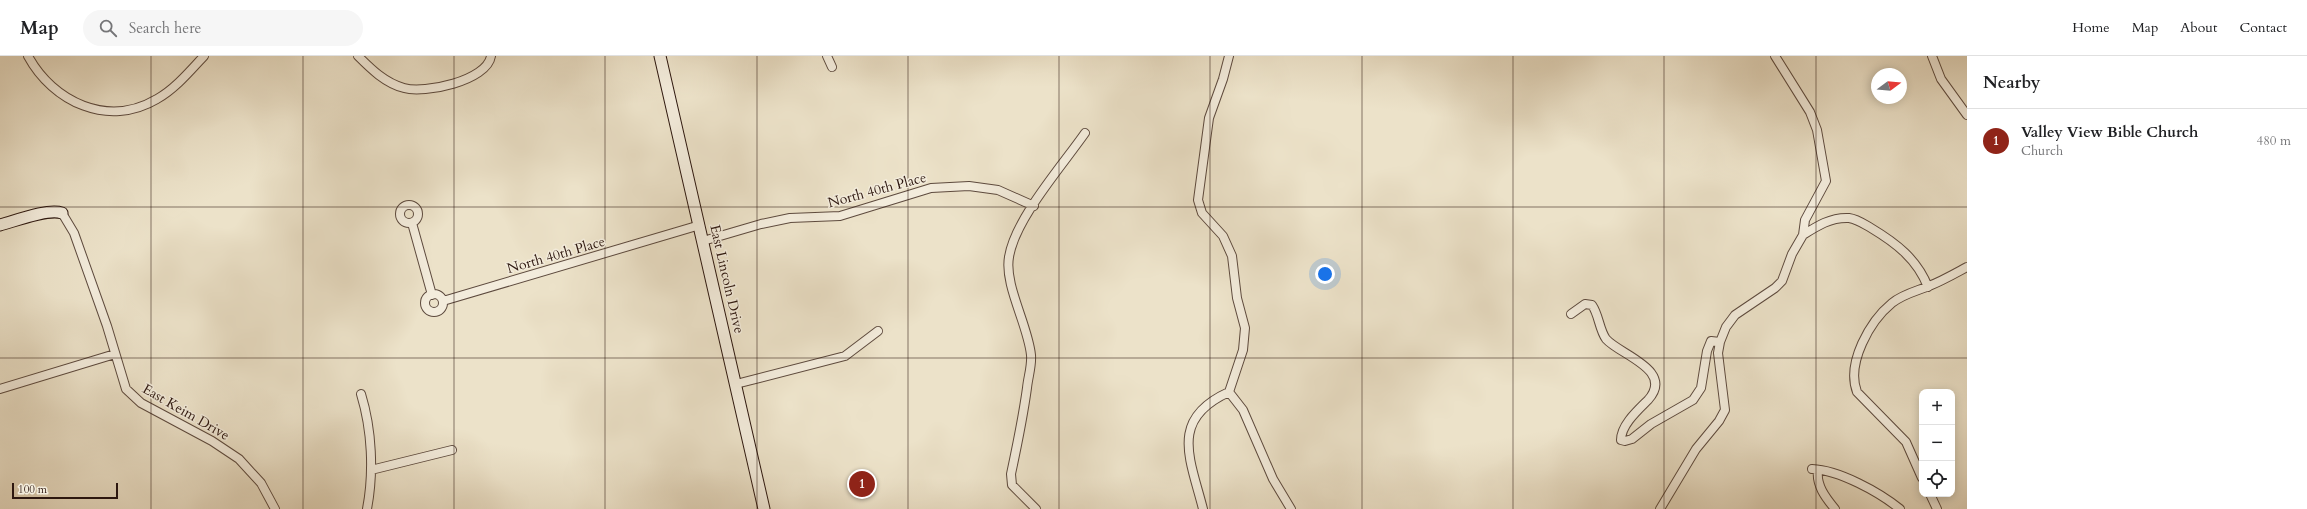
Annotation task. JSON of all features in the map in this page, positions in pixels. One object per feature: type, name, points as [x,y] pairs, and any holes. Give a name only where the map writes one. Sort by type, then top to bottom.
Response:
[{"type":"main road","name":"East Lincoln Drive","points":[[660,56],[764,509]]},
{"type":"main road","points":[[0,225],[47,212],[56,211],[62,213]]},
{"type":"street","points":[[28,56],[42,78],[63,97],[95,109],[116,111],[144,106],[158,99],[173,88],[204,56]]},
{"type":"street","points":[[358,56],[378,75],[393,84],[404,88],[419,90],[474,76],[485,68],[491,56]]},
{"type":"street","points":[[827,56],[832,67]]},
{"type":"street","points":[[1203,509],[1191,460],[1189,441],[1190,427],[1196,414],[1213,399],[1229,392],[1243,350],[1245,328],[1237,298],[1232,256],[1223,236],[1202,213],[1198,200],[1209,118],[1223,79],[1229,56]]},
{"type":"street","points":[[1660,509],[1696,449],[1720,421],[1725,410],[1718,353],[1720,342],[1726,327],[1735,315],[1782,282],[1792,254],[1803,235],[1805,220],[1826,181],[1826,173],[1817,130],[1810,112],[1775,56]]},
{"type":"street","points":[[1932,56],[1941,78],[1967,115]]},
{"type":"street","points":[[1036,509],[1012,485],[1011,474],[1024,408],[1031,356],[1028,337],[1009,274],[1009,258],[1013,242],[1023,221],[1085,134]]},
{"type":"street","name":"North 40th Place","points":[[703,241],[761,224],[790,218],[840,216],[931,188],[969,186],[998,190],[1034,206]]},
{"type":"street","name":"East Keim Drive","points":[[62,213],[74,233],[126,389],[132,397],[212,441],[239,459],[261,483],[275,509]]},
{"type":"street","points":[[1803,235],[1827,221],[1848,218],[1858,220],[1901,247],[1921,271],[1928,287]]},
{"type":"street","points":[[412,223],[432,295]]},
{"type":"street","name":"North 40th Place","points":[[443,301],[700,226]]},
{"type":"street","points":[[1919,471],[1906,442],[1857,392],[1853,382],[1856,355],[1883,313],[1892,303],[1904,295],[1928,287],[1967,267]]},
{"type":"street","points":[[432,295],[438,295],[443,301],[441,309],[436,312],[430,310],[426,303],[428,298],[432,295]]},
{"type":"street","points":[[1571,314],[1585,304],[1592,305],[1606,338],[1634,357],[1651,374],[1655,384],[1654,390],[1625,427],[1621,435],[1621,440],[1625,441],[1632,439],[1650,424],[1693,400],[1701,388],[1707,351],[1711,341],[1720,342]]},
{"type":"street","points":[[736,384],[845,356],[878,331]]},
{"type":"street","points":[[0,389],[115,354]]},
{"type":"street","points":[[1229,392],[1243,410],[1273,479],[1290,509]]},
{"type":"street","points":[[361,394],[367,415],[371,470],[367,509]]},
{"type":"street","points":[[371,470],[452,450]]},
{"type":"street","points":[[1835,509],[1821,488],[1815,470],[1833,472],[1888,499],[1900,509]]},
{"type":"street","points":[[1931,497],[1937,509]]},
{"type":"place","name":"Valley View Bible Church","points":[[862,484]]}]
